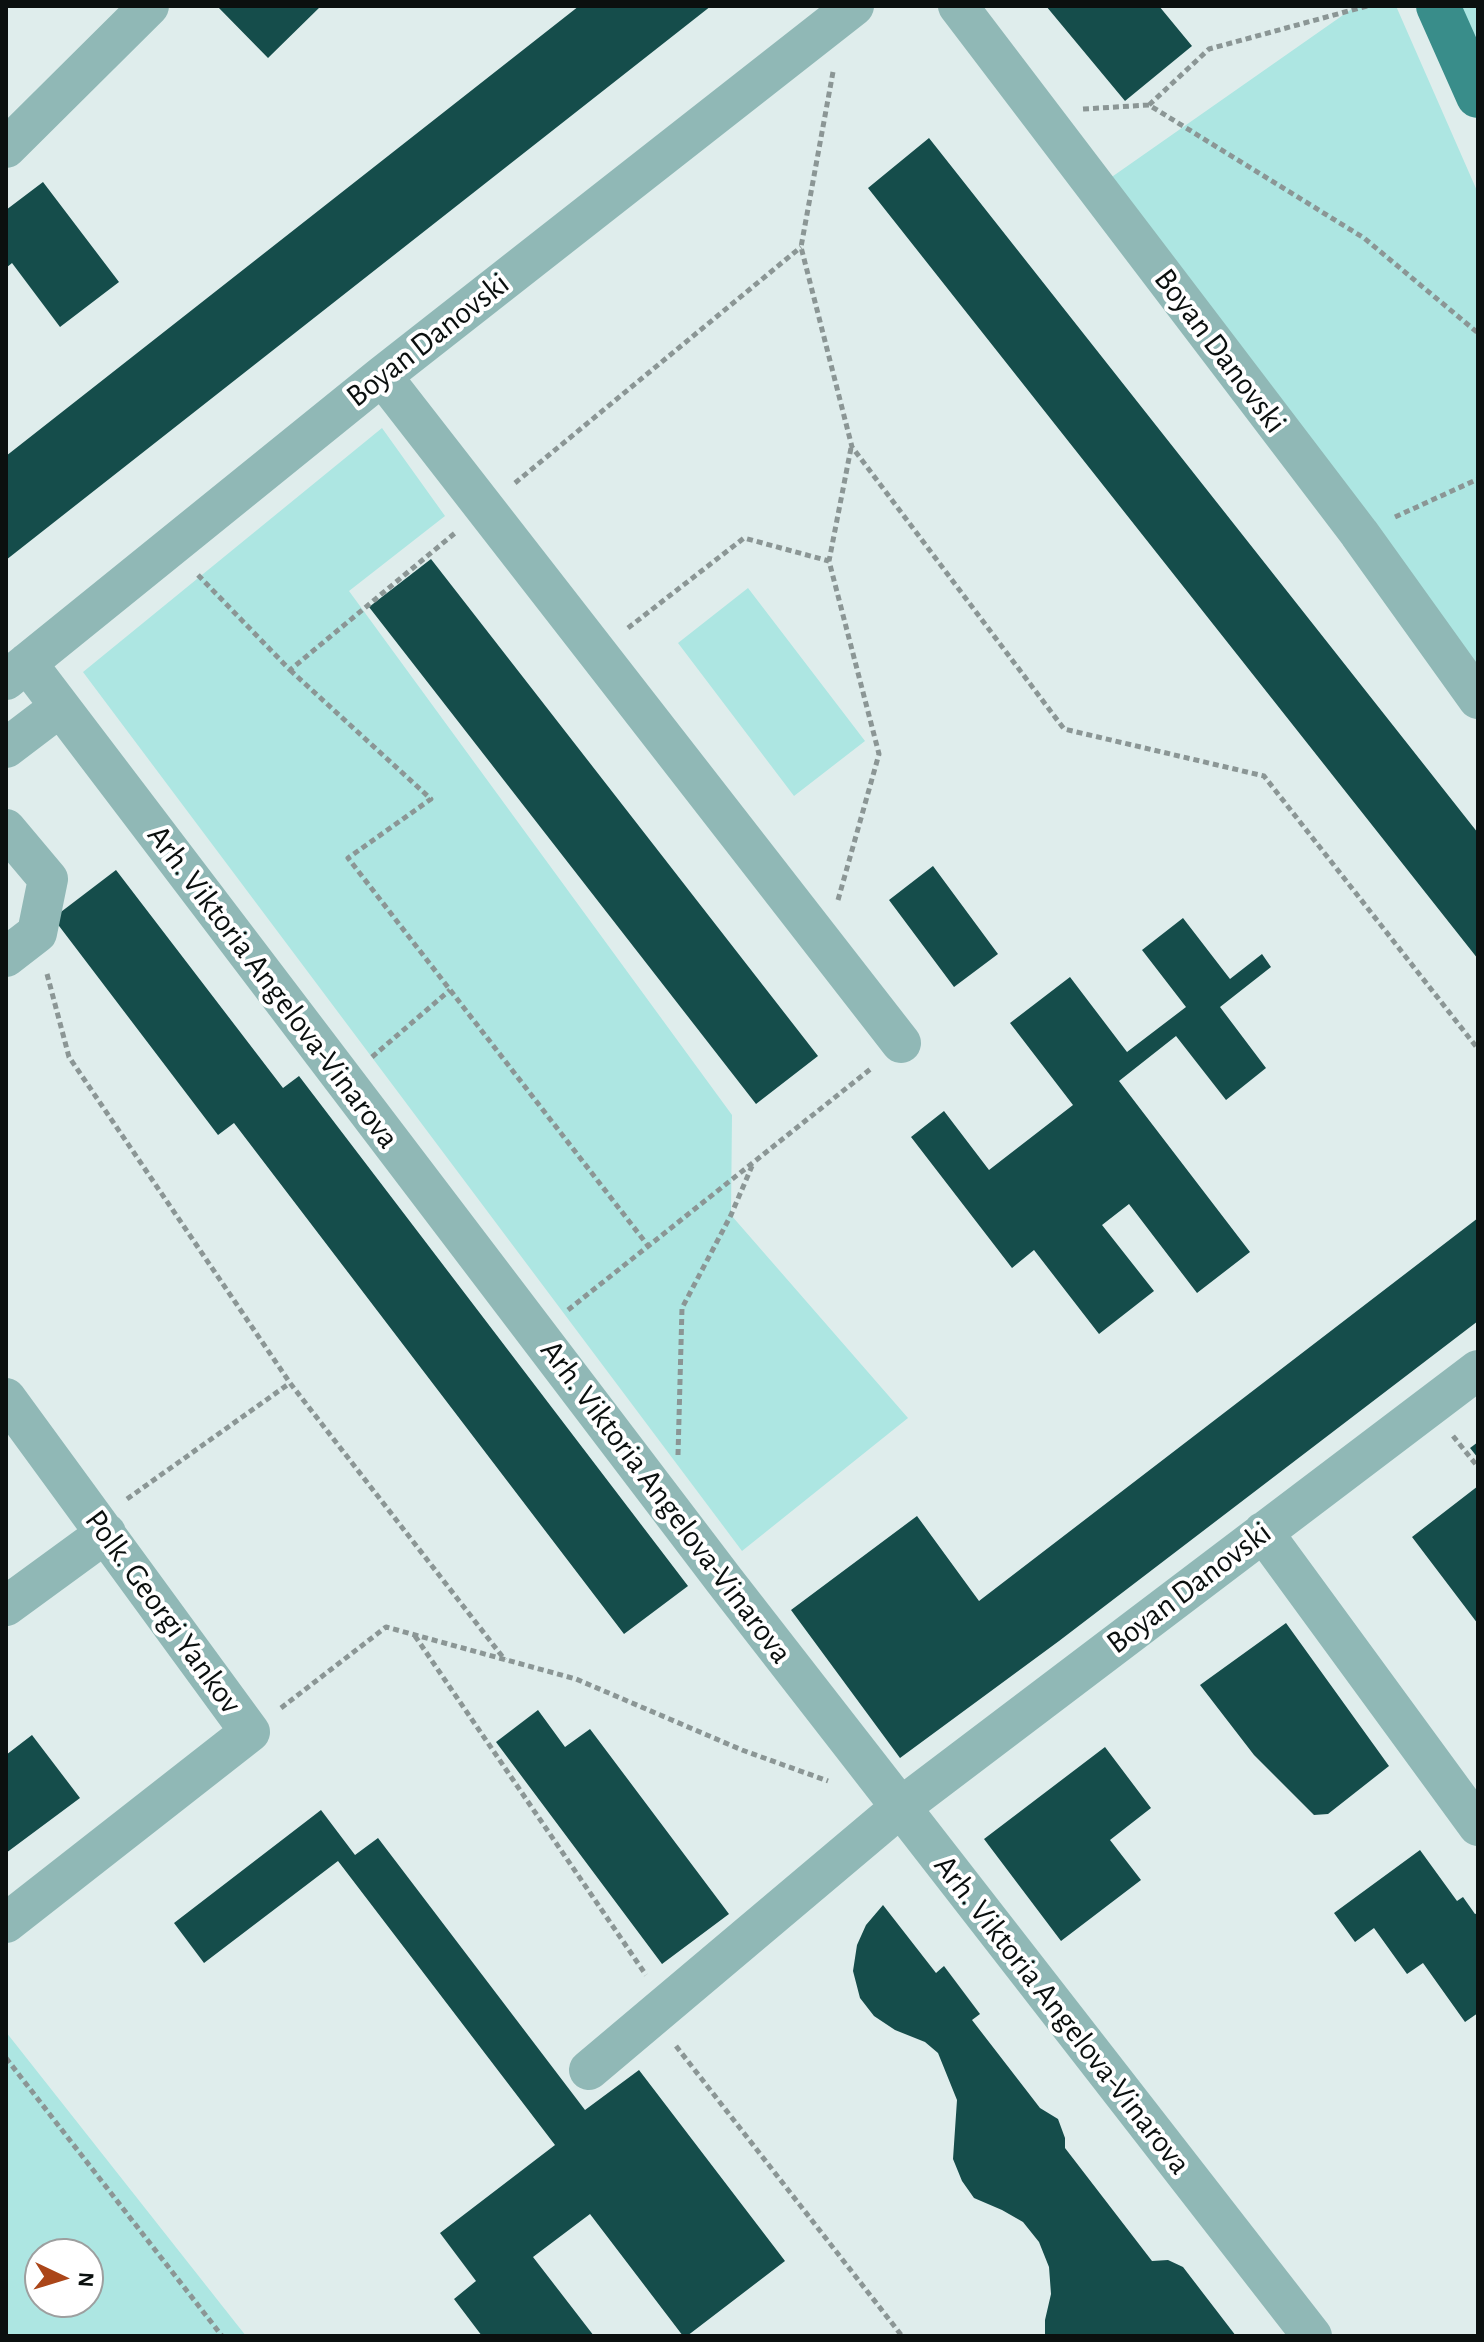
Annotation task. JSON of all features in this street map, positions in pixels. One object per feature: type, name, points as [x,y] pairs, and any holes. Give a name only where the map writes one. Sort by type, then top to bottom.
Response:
[{"type":"main road","points":[[1438,6],[1478,96]]},
{"type":"street","points":[[6,148],[149,6]]},
{"type":"street","name":"Boyan Danovski","points":[[958,6],[1359,533],[1478,699]]},
{"type":"street","name":"Boyan Danovski","points":[[16,671],[382,376],[849,10]]},
{"type":"street","points":[[382,376],[901,1043]]},
{"type":"street","name":"Arh. Viktoria Angelova-Vinarova","points":[[16,671],[60,707],[537,1334],[1312,2336]]},
{"type":"street","points":[[6,748],[60,707]]},
{"type":"street","points":[[6,829],[48,879],[21,945]]},
{"type":"street","name":"Boyan Danovski","points":[[589,2070],[901,1807],[1478,1370]]},
{"type":"street","name":"Polk. Georgi Yankov","points":[[6,1398],[250,1732],[6,1923]]},
{"type":"street","points":[[6,1606],[101,1527]]},
{"type":"street","points":[[1263,1532],[1478,1826]]},
{"type":"path","points":[[1149,105],[1209,49],[1367,6]]},
{"type":"path","points":[[849,10],[801,247],[852,447],[1064,729],[1264,776],[1478,1049]]},
{"type":"path","points":[[1038,112],[1149,105],[1364,238],[1478,333]]},
{"type":"path","points":[[290,670],[801,247]]},
{"type":"path","points":[[831,954],[837,905],[879,754],[829,561],[852,447]]},
{"type":"path","points":[[1359,533],[1478,479]]},
{"type":"path","points":[[597,652],[744,538],[829,561]]},
{"type":"path","points":[[170,547],[290,670],[431,799],[348,858],[649,1247]]},
{"type":"path","points":[[21,945],[69,1057],[290,1383],[505,1660]]},
{"type":"path","points":[[345,1081],[450,990]]},
{"type":"path","points":[[537,1334],[753,1165],[901,1043]]},
{"type":"path","points":[[678,1458],[682,1308],[731,1215],[753,1165]]},
{"type":"path","points":[[101,1527],[290,1383]]},
{"type":"path","points":[[250,1732],[386,1627],[576,1679],[742,1750],[828,1781]]},
{"type":"path","points":[[414,1635],[660,2011],[902,2336]]},
{"type":"path","points":[[6,2058],[222,2336]]},
{"type":"shaded area","points":[[1356,6],[1396,6],[1478,193],[1478,699],[1096,188]]},
{"type":"shaded area","points":[[1458,6],[1478,6],[1478,51]]},
{"type":"shaded area","points":[[382,428],[445,516],[349,591],[732,1115],[731,1215],[908,1418],[742,1551],[83,672]]},
{"type":"shaded area","points":[[748,588],[865,741],[794,796],[678,643]]},
{"type":"shaded area","points":[[6,2032],[246,2336],[6,2336]]},
{"type":"building","points":[[217,6],[321,6],[268,58]]},
{"type":"building","points":[[579,6],[711,6],[6,560],[6,456]]},
{"type":"building","points":[[1046,6],[1159,6],[1192,46],[1125,101]]},
{"type":"building","points":[[929,138],[1478,833],[1478,959],[868,188]]},
{"type":"building","points":[[43,182],[119,282],[60,327],[12,263],[6,268],[6,210]]},
{"type":"building","points":[[431,559],[818,1056],[756,1104],[369,607]]},
{"type":"building","points":[[933,866],[998,954],[954,987],[889,900]]},
{"type":"building","points":[[116,870],[283,1088],[299,1076],[688,1586],[624,1634],[234,1123],[218,1135],[53,918]]},
{"type":"building","points":[[1183,918],[1230,979],[1262,954],[1271,967],[1220,1007],[1266,1068],[1226,1100],[1176,1036],[1119,1081],[1250,1252],[1197,1293],[1129,1204],[1102,1225],[1154,1291],[1099,1334],[1034,1250],[1012,1268],[911,1137],[944,1111],[989,1170],[1073,1105],[1010,1023],[1070,977],[1127,1052],[1186,1007],[1142,950]]},
{"type":"building","points":[[1478,1218],[1478,1321],[1059,1641],[900,1758],[791,1610],[917,1516],[979,1601]]},
{"type":"building","points":[[1478,1442],[1478,1458],[1470,1448]]},
{"type":"building","points":[[1478,1486],[1478,1624],[1412,1537]]},
{"type":"building","points":[[1286,1623],[1389,1766],[1328,1814],[1314,1815],[1254,1755],[1200,1685]]},
{"type":"building","points":[[538,1710],[565,1747],[590,1729],[729,1914],[662,1964],[496,1742]]},
{"type":"building","points":[[32,1735],[80,1798],[6,1853],[6,1755]]},
{"type":"building","points":[[1105,1747],[1151,1808],[1110,1840],[1141,1880],[1061,1941],[984,1839]]},
{"type":"building","points":[[321,1810],[355,1855],[378,1838],[585,2110],[639,2070],[785,2261],[683,2336],[590,2214],[533,2257],[594,2336],[482,2336],[454,2299],[476,2281],[440,2233],[555,2145],[338,1861],[204,1963],[174,1923]]},
{"type":"building","points":[[1420,1850],[1457,1901],[1463,1897],[1475,1914],[1478,1913],[1478,2013],[1465,2022],[1423,1963],[1407,1974],[1374,1928],[1355,1942],[1334,1913]]},
{"type":"building","points":[[883,1905],[936,1973],[944,1966],[980,2014],[972,2020],[1040,2108],[1058,2119],[1065,2148],[1152,2261],[1168,2260],[1183,2267],[1236,2336],[1045,2336],[1051,2294],[1049,2267],[1039,2242],[1023,2222],[974,2198],[962,2181],[953,2159],[957,2100],[938,2053],[925,2042],[895,2030],[874,2016],[860,1998],[853,1971],[857,1945],[866,1925]]}]
